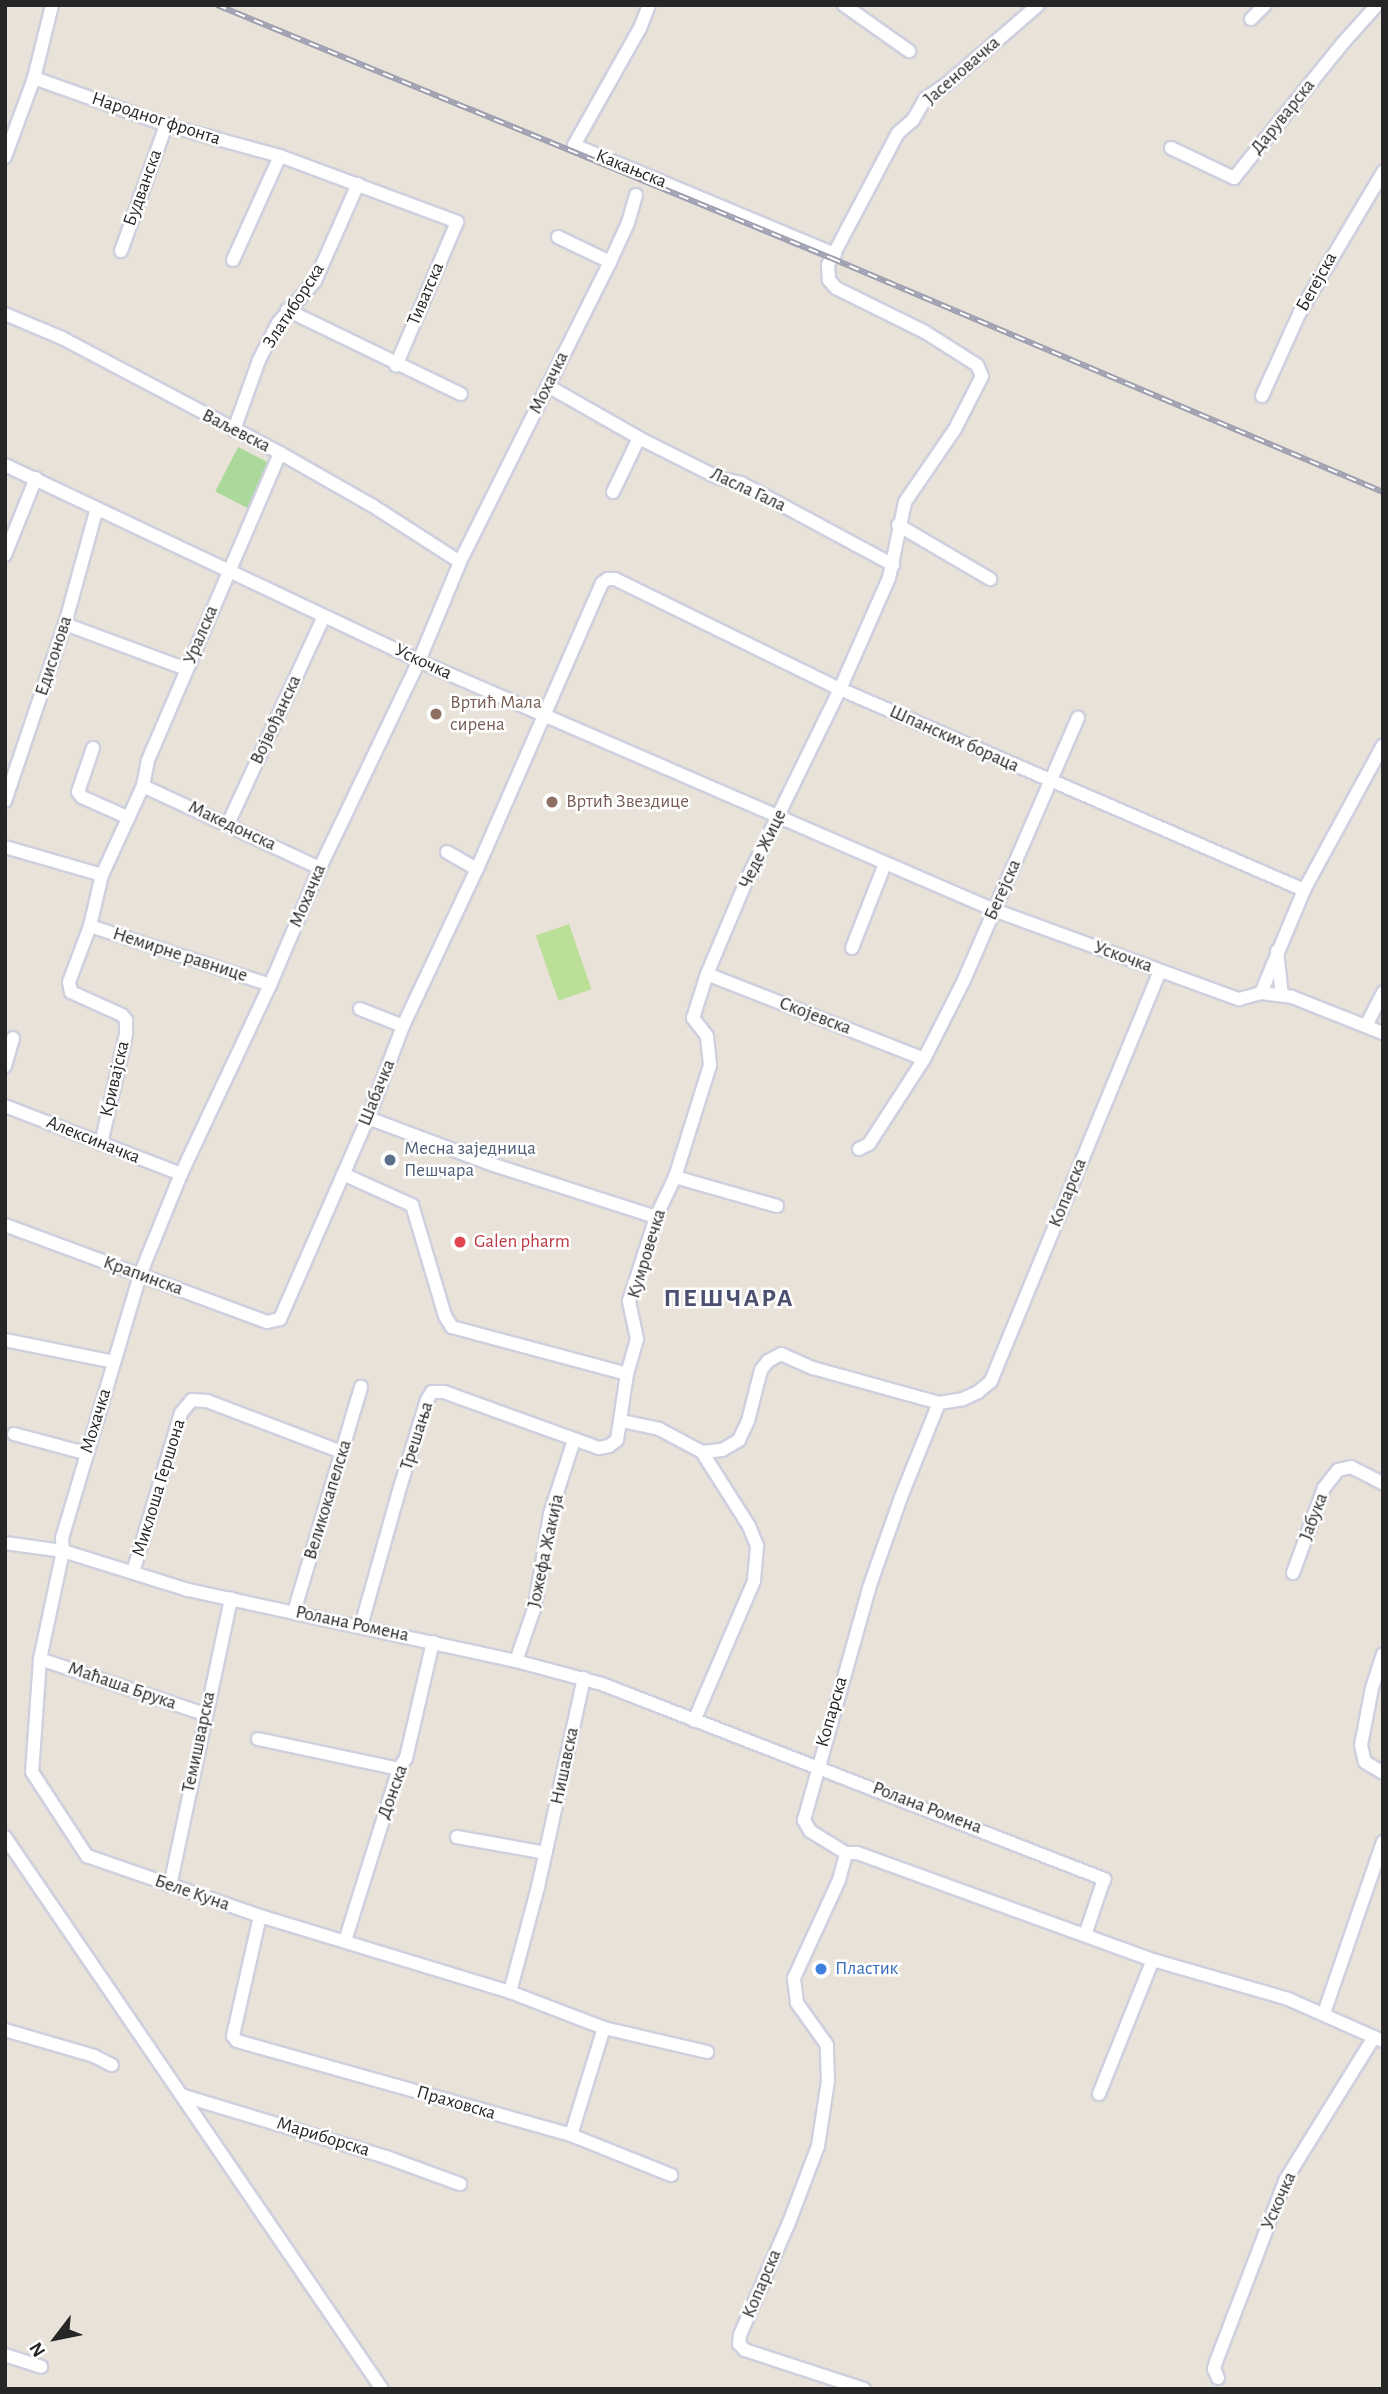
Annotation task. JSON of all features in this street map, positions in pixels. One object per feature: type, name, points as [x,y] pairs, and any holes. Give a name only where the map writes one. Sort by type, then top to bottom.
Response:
[{"type":"street","points":[[5,157],[34,78],[52,5]]},
{"type":"street","name":"Какањска","points":[[649,5],[640,28],[574,145],[835,254]]},
{"type":"street","points":[[844,5],[854,20],[909,51]]},
{"type":"street","name":"Јасеновачка","points":[[835,254],[859,202],[898,133],[913,120],[925,99],[948,83],[1038,5]]},
{"type":"street","points":[[1251,19],[1265,5]]},
{"type":"street","name":"Даруварска","points":[[1171,148],[1234,178],[1342,44],[1377,5]]},
{"type":"street","name":"Народног фронта","points":[[34,78],[166,125],[280,156],[457,222]]},
{"type":"street","name":"Будванска","points":[[121,251],[166,125]]},
{"type":"street","points":[[233,260],[280,156]]},
{"type":"street","name":"Бегејска","points":[[1262,396],[1300,312],[1383,172]]},
{"type":"street","name":"Златиборска","points":[[234,430],[259,360],[288,310],[315,281],[358,184]]},
{"type":"street","name":"Мохачка","points":[[63,1552],[62,1538],[85,1453],[140,1275],[181,1174],[270,985],[320,868],[419,661],[460,562],[610,262],[628,223],[636,195]]},
{"type":"street","name":"Тиватска","points":[[396,366],[457,222]]},
{"type":"street","points":[[558,237],[610,262]]},
{"type":"street","name":"Чеде Жице","points":[[675,1177],[710,1065],[707,1036],[693,1018],[707,974],[840,689],[893,565],[898,525],[905,502],[955,429],[982,376],[976,365],[925,332],[836,288],[827,272],[835,254]]},
{"type":"street","points":[[288,310],[396,366],[461,394]]},
{"type":"street","name":"Ваљевска","points":[[5,314],[62,338],[280,453],[373,506],[460,562]]},
{"type":"street","name":"Ласла Гала","points":[[548,386],[639,438],[719,478],[741,483],[893,565]]},
{"type":"street","points":[[613,492],[639,438]]},
{"type":"street","name":"Уралска","points":[[90,926],[102,875],[143,786],[148,760],[280,453]]},
{"type":"street","name":"Ускочка","points":[[5,465],[541,716],[994,910],[1239,999],[1261,993],[1292,997],[1383,1033]]},
{"type":"street","points":[[5,555],[36,478]]},
{"type":"street","name":"Едисонова","points":[[5,801],[65,624],[97,508]]},
{"type":"street","points":[[898,525],[990,579]]},
{"type":"street","name":"Шпанских бораца","points":[[608,579],[627,585],[840,689],[1051,782],[1283,878],[1304,890]]},
{"type":"street","name":"Шабачка","points":[[280,1319],[368,1118],[403,1026],[477,869],[541,716],[602,583],[608,579]]},
{"type":"street","name":"Војвођанска","points":[[228,824],[324,616]]},
{"type":"street","points":[[65,624],[186,669]]},
{"type":"street","name":"Бегејска","points":[[859,1149],[869,1144],[923,1059],[964,980],[1078,719]]},
{"type":"street","points":[[1261,993],[1276,949],[1304,890],[1383,745]]},
{"type":"street","points":[[93,748],[78,792],[82,797],[129,818]]},
{"type":"street","name":"Македонска","points":[[143,786],[320,868]]},
{"type":"street","points":[[5,847],[102,875]]},
{"type":"street","points":[[447,852],[477,869]]},
{"type":"street","points":[[852,948],[885,864]]},
{"type":"street","name":"Немирне равнице","points":[[90,926],[270,985]]},
{"type":"street","name":"Кривајска","points":[[90,926],[69,982],[71,992],[122,1015],[126,1020],[126,1034],[101,1144]]},
{"type":"street","points":[[1276,949],[1282,996]]},
{"type":"street","name":"Копарска","points":[[864,2389],[745,2350],[739,2344],[740,2334],[790,2220],[818,2146],[828,2081],[827,2045],[797,2003],[794,1978],[839,1880],[846,1853],[810,1831],[804,1820],[817,1765],[869,1588],[901,1497],[939,1403],[963,1399],[978,1392],[991,1381],[1160,971]]},
{"type":"street","name":"Скојевска","points":[[707,974],[923,1059]]},
{"type":"street","points":[[1366,1026],[1383,992]]},
{"type":"street","points":[[360,1009],[403,1026]]},
{"type":"street","points":[[5,1066],[9,1043]]},
{"type":"street","name":"Алексиначка","points":[[5,1106],[181,1174]]},
{"type":"street","points":[[368,1118],[494,1165],[656,1217]]},
{"type":"street","points":[[343,1174],[412,1205],[445,1316],[452,1327],[627,1374]]},
{"type":"street","points":[[675,1177],[777,1206]]},
{"type":"street","name":"Кумровечка","points":[[574,1440],[599,1448],[609,1446],[617,1440],[627,1374],[637,1339],[629,1301],[656,1217],[675,1177]]},
{"type":"street","name":"Крапинска","points":[[5,1225],[267,1322],[280,1319]]},
{"type":"street","points":[[5,1340],[114,1362]]},
{"type":"street","points":[[622,1421],[659,1429],[702,1451],[722,1450],[738,1440],[747,1420],[761,1370],[768,1361],[781,1354],[820,1370],[939,1403]]},
{"type":"street","name":"Великокапелска","points":[[294,1612],[361,1387]]},
{"type":"street","name":"Трешања","points":[[361,1626],[398,1494],[427,1399],[432,1392],[444,1392],[574,1440]]},
{"type":"street","name":"Миклоша Гершона","points":[[133,1572],[181,1413],[192,1400],[207,1401],[342,1452]]},
{"type":"street","points":[[14,1434],[85,1453]]},
{"type":"street","name":"Јожефа Жакија","points":[[516,1661],[535,1606],[550,1514],[574,1440]]},
{"type":"street","points":[[694,1721],[742,1612],[754,1581],[758,1557],[754,1536],[702,1451]]},
{"type":"street","name":"Јабука","points":[[1293,1573],[1324,1488],[1338,1469],[1351,1467],[1383,1483]]},
{"type":"street","name":"Ролана Ромена","points":[[5,1543],[63,1552],[188,1590],[433,1642],[584,1678],[817,1765],[1104,1879],[1086,1935]]},
{"type":"street","name":"Беле Куна","points":[[63,1552],[40,1659],[32,1772],[87,1856],[260,1916],[510,1992],[604,2028],[707,2052]]},
{"type":"street","name":"Темишварска","points":[[170,1886],[204,1714],[231,1598]]},
{"type":"street","name":"Донска","points":[[345,1941],[399,1769],[406,1758],[433,1642]]},
{"type":"street","points":[[1383,1654],[1361,1745],[1365,1762],[1383,1773]]},
{"type":"street","name":"Маћаша Брука","points":[[40,1659],[204,1714]]},
{"type":"street","name":"Нишавска","points":[[510,1992],[546,1853],[584,1678]]},
{"type":"street","points":[[258,1739],[399,1769]]},
{"type":"street","points":[[5,1837],[382,2389]]},
{"type":"street","points":[[457,1837],[546,1853]]},
{"type":"street","points":[[1324,2013],[1383,1842]]},
{"type":"street","points":[[846,1853],[857,1853],[1153,1960],[1288,1999],[1378,2039]]},
{"type":"street","name":"Праховска","points":[[260,1916],[233,2036],[237,2041],[571,2135],[671,2175]]},
{"type":"street","points":[[1099,2094],[1153,1960]]},
{"type":"street","points":[[571,2135],[604,2028]]},
{"type":"street","points":[[5,2030],[94,2056],[112,2065]]},
{"type":"street","name":"Ускочка","points":[[1218,2378],[1214,2370],[1216,2362],[1286,2179],[1378,2039]]},
{"type":"street","name":"Мариборска","points":[[184,2096],[360,2149],[460,2184]]},
{"type":"street","points":[[5,2355],[41,2367]]},
{"type":"green space","points":[[238,447],[270,463],[247,508],[215,492]]},
{"type":"green space","points":[[569,924],[591,989],[558,1001],[536,935]]},
{"type":"railway","points":[[217,5],[831,258],[1383,492]]},
{"type":"place","name":"Вртић Мала сирена","points":[[436,714]]},
{"type":"place","name":"Вртић Звездице","points":[[552,802]]},
{"type":"place","name":"Месна заједница Пешчара","points":[[390,1160]]},
{"type":"place","name":"Galen pharm","points":[[460,1242]]},
{"type":"place","name":"Пластик","points":[[821,1969]]},
{"type":"district","name":"ПЕШЧАРА","points":[[729,1299]]}]
